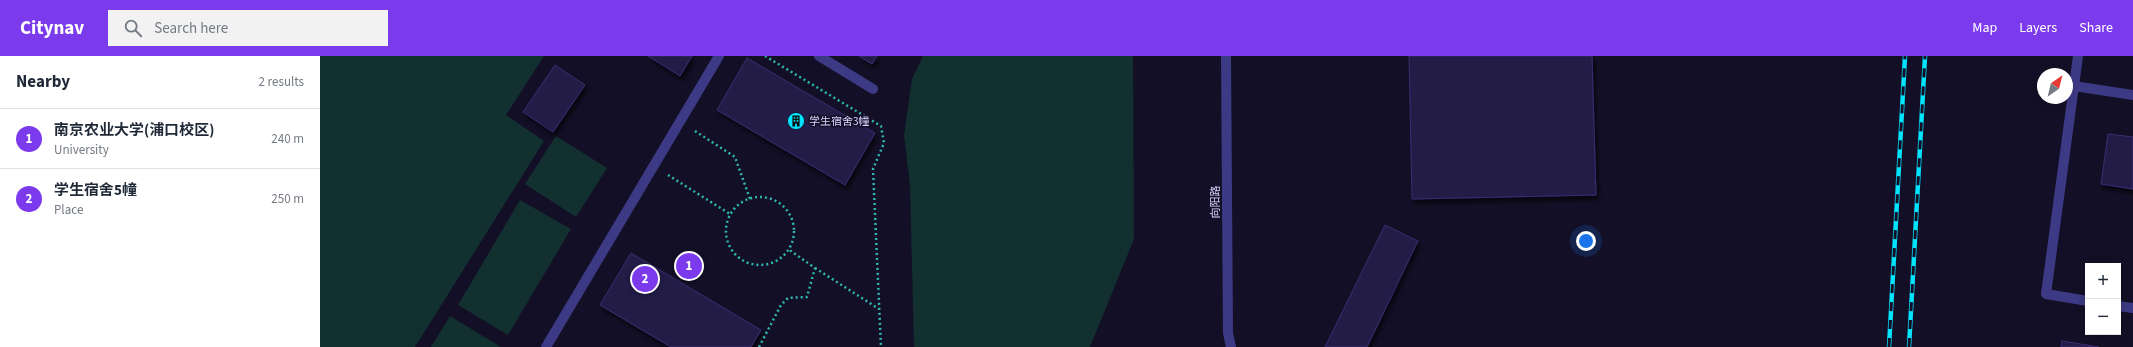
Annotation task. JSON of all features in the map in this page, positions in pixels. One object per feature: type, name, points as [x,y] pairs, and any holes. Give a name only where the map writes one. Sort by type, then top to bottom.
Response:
[{"type":"street","points":[[546,347],[719,56]]},
{"type":"street","points":[[819,56],[873,89]]},
{"type":"street","name":"向阳路","points":[[1226,56],[1228,325],[1231,347]]},
{"type":"street","points":[[2078,56],[2046,294],[2085,300]]},
{"type":"street","points":[[2074,86],[2133,95]]},
{"type":"street","points":[[2121,306],[2133,308]]},
{"type":"path","points":[[765,56],[881,126],[884,144],[873,169],[881,347]]},
{"type":"path","points":[[680,121],[735,157],[750,198]]},
{"type":"path","points":[[653,166],[730,214]]},
{"type":"path","points":[[762,197],[773,200],[783,206],[790,216],[793,227],[793,239],[781,258],[761,265],[751,264],[741,260],[733,252],[728,243],[726,233],[727,222],[730,214],[739,204],[750,198],[762,197]]},
{"type":"path","points":[[788,249],[879,310]]},
{"type":"path","points":[[759,347],[781,304],[788,298],[807,297],[815,268]]},
{"type":"green space","points":[[320,56],[544,56],[506,115],[544,141],[415,347],[320,347]]},
{"type":"green space","points":[[923,56],[1133,56],[1134,239],[1090,347],[914,347],[910,185],[904,135],[912,79]]},
{"type":"green space","points":[[556,136],[607,168],[576,217],[525,184]]},
{"type":"green space","points":[[520,200],[571,229],[508,335],[458,305]]},
{"type":"green space","points":[[450,316],[501,347],[431,347]]},
{"type":"building","points":[[648,56],[692,56],[680,76]]},
{"type":"building","points":[[859,56],[877,56],[872,64]]},
{"type":"building","points":[[1409,56],[1592,56],[1596,195],[1412,199]]},
{"type":"building","name":"学生宿舍3幢","points":[[747,58],[875,133],[845,185],[717,110]]},
{"type":"building","points":[[555,65],[585,85],[553,132],[523,112]]},
{"type":"building","points":[[2108,134],[2133,137],[2133,189],[2101,184]]},
{"type":"building","points":[[1385,225],[1418,241],[1367,347],[1325,347]]},
{"type":"building","points":[[631,253],[761,330],[751,347],[671,347],[600,305]]},
{"type":"building","points":[[2062,341],[2099,347],[2061,347]]},
{"type":"railway","points":[[1889,347],[1905,56]]},
{"type":"railway","points":[[1909,347],[1925,56]]},
{"type":"place","name":"学生宿舍3幢","points":[[796,121]]},
{"type":"place","name":"南京农业大学(浦口校区)","points":[[689,266]]},
{"type":"place","name":"学生宿舍5幢","points":[[645,279]]}]
